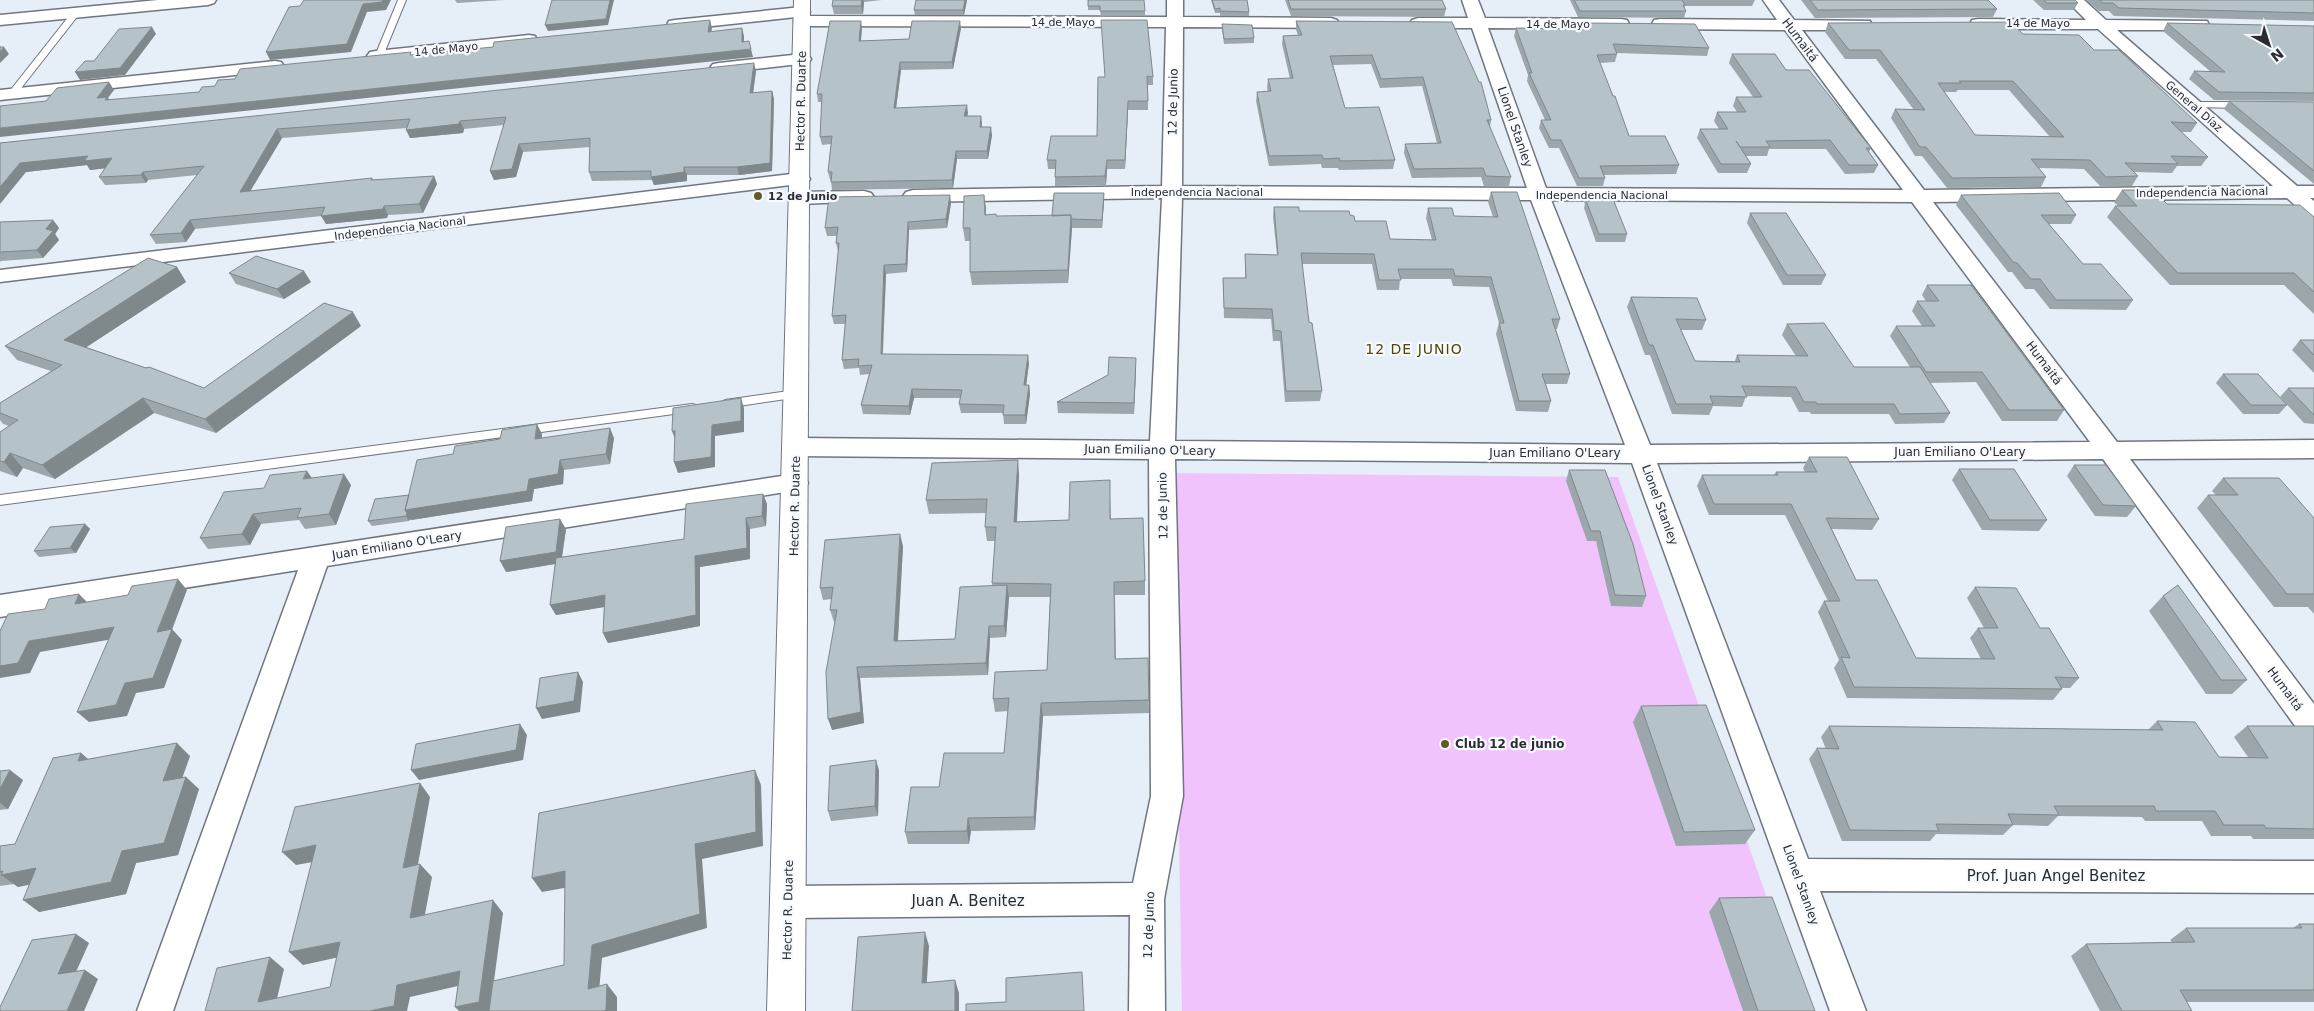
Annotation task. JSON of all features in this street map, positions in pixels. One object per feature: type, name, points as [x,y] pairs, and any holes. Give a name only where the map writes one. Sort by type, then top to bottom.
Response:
[{"type":"street","points":[[0,20],[208,0]]},
{"type":"street","name":"12 de Junio","points":[[1147,1011],[1147,899],[1167,796],[1162,450],[1172,192],[1175,0]]},
{"type":"street","name":"Humaitá","points":[[1771,0],[2110,451],[2314,728]]},
{"type":"street","name":"General Díaz","points":[[2074,0],[2314,212]]},
{"type":"street","name":"14 de Mayo","points":[[660,26],[802,11],[1174,22],[1351,23]]},
{"type":"street","name":"Hector R. Duarte","points":[[786,1011],[802,11]]},
{"type":"street","name":"14 de Mayo","points":[[1400,23],[1475,12],[1639,24],[1879,24]]},
{"type":"street","name":"Lionel Stanley","points":[[1475,12],[1539,195],[1641,454],[1848,1011]]},
{"type":"street","name":"14 de Mayo","points":[[1959,24],[2099,23],[2216,25]]},
{"type":"street","name":"14 de Mayo","points":[[359,58],[543,38]]},
{"type":"street","points":[[703,70],[802,59]]},
{"type":"street","points":[[6,94],[289,65]]},
{"type":"street","name":"Independencia Nacional","points":[[0,276],[800,188],[888,196],[1172,192],[1918,196],[2314,192]]},
{"type":"street","name":"Juan Emiliano O'Leary","points":[[796,447],[1641,454],[2314,449]]},
{"type":"street","name":"Juan Emiliano O'Leary","points":[[0,606],[795,483]]},
{"type":"street","points":[[155,1011],[316,558]]},
{"type":"street","name":"Prof. Juan Angel Benitez","points":[[1797,875],[2314,877]]},
{"type":"street","name":"Juan A. Benitez","points":[[788,902],[1147,899]]},
{"type":"lane","points":[[378,56],[402,0]]},
{"type":"lane","points":[[6,94],[76,13]]},
{"type":"lane","points":[[2192,105],[2258,105]]},
{"type":"lane","points":[[0,500],[796,394]]},
{"type":"shaded area","name":"Club 12 de junio","points":[[1173,473],[1618,477],[1807,1011],[1182,1011]]},
{"type":"building","points":[[304,0],[383,0],[382,2],[363,4],[347,44],[266,52],[289,7],[300,6]]},
{"type":"building","points":[[552,0],[610,0],[606,19],[545,25]]},
{"type":"building","points":[[833,0],[862,0],[861,6],[832,6]]},
{"type":"building","points":[[916,0],[965,0],[963,10],[914,10]]},
{"type":"building","points":[[1088,0],[1144,0],[1145,11],[1100,11],[1100,6],[1088,6]]},
{"type":"building","points":[[1212,0],[1247,0],[1249,12],[1220,11],[1220,8],[1215,9]]},
{"type":"building","points":[[1288,0],[1442,0],[1446,9],[1291,9]]},
{"type":"building","points":[[1574,0],[1682,0],[1686,11],[1580,11]]},
{"type":"building","points":[[1810,0],[1988,0],[1997,9],[1818,10]]},
{"type":"building","points":[[2044,0],[2075,0],[2078,3],[2047,3]]},
{"type":"building","points":[[2099,0],[2314,0],[2314,13],[2119,8],[2113,3],[2103,3]]},
{"type":"building","points":[[710,20],[708,32],[742,28],[742,42],[749,41],[751,49],[0,128],[0,106],[46,101],[57,88],[109,82],[97,98],[107,97],[105,100],[199,92],[202,87],[215,86],[218,80],[235,79],[240,69],[411,52],[410,55],[493,47],[494,42]]},
{"type":"building","points":[[1101,20],[1147,20],[1153,77],[1147,76],[1148,101],[1128,101],[1125,160],[1107,160],[1105,176],[1055,177],[1056,160],[1047,160],[1051,136],[1097,136],[1098,77],[1105,77]]},
{"type":"building","points":[[830,21],[861,21],[859,41],[909,39],[912,21],[960,21],[952,62],[900,62],[894,108],[967,105],[964,116],[981,116],[980,127],[991,127],[987,151],[956,151],[952,180],[831,182],[832,172],[828,172],[832,136],[820,137],[822,94],[817,94]]},
{"type":"building","points":[[1296,21],[1452,22],[1479,82],[1481,82],[1491,120],[1487,120],[1511,177],[1486,176],[1483,168],[1414,169],[1405,144],[1441,143],[1423,77],[1381,79],[1372,55],[1330,56],[1345,108],[1379,107],[1395,160],[1340,161],[1339,158],[1323,159],[1322,155],[1269,156],[1257,92],[1271,91],[1268,79],[1293,78],[1283,36],[1302,35]]},
{"type":"building","points":[[2010,22],[2023,34],[2079,35],[2094,50],[2119,50],[2197,123],[2171,122],[2208,157],[2171,156],[2178,164],[2125,163],[2138,176],[2106,177],[2090,160],[2031,159],[2046,177],[1952,178],[1926,147],[1920,147],[1895,109],[1925,110],[1880,50],[1849,50],[1828,23]],"holes":[[[2013,81],[2064,137],[1975,135],[1938,83]]]},
{"type":"building","points":[[1587,23],[1695,24],[1709,48],[1613,44],[1617,54],[1597,55],[1613,96],[1615,96],[1629,136],[1665,136],[1679,165],[1600,166],[1605,178],[1579,178],[1561,140],[1551,140],[1541,120],[1551,120],[1529,73],[1532,73],[1516,28],[1590,29]]},
{"type":"building","points":[[2167,23],[2314,26],[2314,93],[2219,92],[2194,71],[2225,72]]},
{"type":"building","points":[[1222,24],[1252,25],[1254,38],[1224,39]]},
{"type":"building","points":[[152,27],[120,68],[75,72],[85,61],[94,61],[119,29]]},
{"type":"building","points":[[1732,54],[1775,54],[1786,70],[1809,70],[1871,148],[1866,148],[1878,165],[1849,165],[1830,140],[1766,141],[1770,147],[1740,147],[1736,141],[1751,164],[1721,164],[1700,129],[1728,129],[1717,112],[1746,112],[1736,97],[1762,97]]},
{"type":"building","points":[[754,63],[750,93],[772,91],[770,163],[737,167],[684,167],[684,172],[651,177],[651,171],[589,172],[590,138],[519,144],[512,169],[490,171],[506,117],[460,121],[459,124],[406,130],[410,119],[277,129],[240,192],[372,178],[371,180],[434,176],[419,204],[384,206],[383,209],[321,216],[325,207],[190,220],[181,233],[150,235],[204,166],[143,172],[141,175],[99,177],[112,158],[84,161],[88,156],[20,163],[0,187],[0,143]]},
{"type":"building","points":[[2229,101],[2314,102],[2314,171]]},
{"type":"building","points":[[2122,190],[2153,190],[2167,204],[2300,205],[2314,217],[2314,292],[2294,273],[2178,273],[2115,206],[2137,206]]},
{"type":"building","points":[[1491,192],[1517,192],[1560,319],[1552,319],[1570,374],[1542,374],[1551,401],[1519,401],[1499,323],[1504,323],[1491,277],[1455,276],[1453,269],[1398,269],[1401,280],[1379,280],[1374,254],[1301,253],[1309,322],[1312,323],[1322,391],[1286,391],[1281,331],[1274,330],[1272,309],[1224,308],[1223,278],[1246,278],[1245,254],[1278,255],[1274,207],[1299,207],[1299,211],[1349,211],[1350,215],[1354,216],[1355,221],[1386,221],[1390,239],[1436,240],[1428,208],[1452,208],[1454,216],[1498,217]]},
{"type":"building","points":[[1054,193],[1104,193],[1102,220],[1071,219],[1071,215],[1052,216]]},
{"type":"building","points":[[2059,193],[2076,215],[2041,215],[2083,264],[2101,264],[2133,300],[2056,300],[2040,279],[2031,279],[2017,263],[2013,262],[1961,195]]},
{"type":"building","points":[[1587,194],[1611,194],[1627,234],[1599,234],[1586,201],[1590,201]]},
{"type":"building","points":[[950,195],[946,219],[908,222],[906,264],[884,265],[881,354],[1028,355],[1024,385],[1029,385],[1025,415],[1003,415],[1004,405],[959,404],[962,390],[912,389],[909,406],[861,405],[872,365],[858,366],[859,359],[842,360],[846,315],[832,316],[839,243],[836,243],[838,227],[825,228],[829,197]]},
{"type":"building","points":[[984,195],[985,215],[1071,215],[1068,270],[970,272],[970,228],[963,228],[964,196]]},
{"type":"building","points":[[1750,213],[1786,213],[1826,275],[1787,275]]},
{"type":"building","points":[[53,220],[46,229],[53,231],[37,250],[0,252],[0,222]]},
{"type":"building","points":[[256,256],[304,271],[277,289],[229,273]]},
{"type":"building","points":[[148,258],[177,267],[64,340],[146,368],[149,367],[204,388],[324,303],[353,312],[205,419],[143,398],[42,465],[10,453],[4,462],[0,461],[0,432],[18,420],[0,413],[0,403],[62,365],[5,346]]},
{"type":"building","points":[[1927,285],[1971,285],[2064,410],[2009,410],[1982,372],[1926,372],[1896,326],[1935,326],[1917,301],[1939,301]]},
{"type":"building","points":[[1631,297],[1697,298],[1706,320],[1676,319],[1695,361],[1740,362],[1737,355],[1808,356],[1787,324],[1824,323],[1854,367],[1920,367],[1950,413],[1900,414],[1894,404],[1817,404],[1816,402],[1804,402],[1796,387],[1742,386],[1747,397],[1710,396],[1713,404],[1676,404],[1653,345],[1649,345]]},
{"type":"building","points":[[2300,340],[2314,340],[2314,355]]},
{"type":"building","points":[[1109,357],[1136,358],[1134,403],[1057,402],[1108,375]]},
{"type":"building","points":[[2223,374],[2258,374],[2287,405],[2251,405]]},
{"type":"building","points":[[2288,388],[2314,388],[2314,414],[2313,414]]},
{"type":"building","points":[[741,398],[741,421],[712,425],[711,457],[674,462],[675,431],[672,431],[673,408]]},
{"type":"building","points":[[537,424],[535,439],[610,428],[606,454],[560,460],[558,474],[529,479],[527,491],[405,510],[417,460],[453,454],[455,446],[500,439],[502,430]]},
{"type":"building","points":[[1809,457],[1847,457],[1879,519],[1826,518],[1856,580],[1877,580],[1916,658],[1995,659],[1978,628],[1998,628],[1975,587],[2016,588],[2040,628],[2049,628],[2079,678],[2055,677],[2062,689],[1854,687],[1841,657],[1850,658],[1824,601],[1840,601],[1791,504],[1714,504],[1702,475],[1778,475],[1776,472],[1817,472]]},
{"type":"building","points":[[1018,460],[1014,522],[1069,520],[1070,482],[1110,480],[1110,519],[1143,518],[1145,581],[1114,582],[1115,659],[1148,658],[1149,700],[1041,703],[1034,817],[968,818],[967,831],[905,832],[911,787],[939,787],[944,753],[1004,753],[1009,698],[993,699],[995,672],[1047,670],[1051,584],[992,583],[996,527],[985,527],[987,499],[926,500],[932,463]]},
{"type":"building","points":[[2074,465],[2106,465],[2136,506],[2103,505]]},
{"type":"building","points":[[1959,469],[2014,469],[2047,520],[1990,520]]},
{"type":"building","points":[[1569,470],[1605,470],[1633,544],[1646,596],[1615,595],[1600,531],[1591,531]]},
{"type":"building","points":[[307,471],[303,479],[344,474],[329,514],[297,518],[301,508],[253,514],[242,534],[200,538],[224,492],[264,488],[270,475]]},
{"type":"building","points":[[2223,478],[2279,478],[2314,518],[2314,594],[2287,594],[2208,495],[2238,495]]},
{"type":"building","points":[[763,494],[762,516],[746,518],[747,548],[695,556],[696,615],[603,633],[605,595],[550,605],[556,558],[684,539],[686,504]]},
{"type":"building","points":[[409,495],[405,510],[406,516],[368,521],[375,499]]},
{"type":"building","points":[[560,519],[556,552],[500,561],[506,527]]},
{"type":"building","points":[[85,524],[70,548],[34,551],[50,527]]},
{"type":"building","points":[[900,534],[894,641],[955,639],[960,587],[1007,585],[1004,626],[989,626],[986,663],[857,667],[861,712],[828,719],[826,672],[837,610],[830,610],[833,587],[820,588],[825,540]]},
{"type":"building","points":[[178,579],[157,632],[172,629],[153,678],[125,683],[116,705],[77,712],[114,627],[29,641],[18,663],[0,666],[0,631],[8,614],[45,609],[49,599],[79,594],[75,604],[128,595],[132,586]]},
{"type":"building","points":[[2178,585],[2247,680],[2221,680],[2163,596]]},
{"type":"building","points":[[578,672],[574,701],[536,708],[540,678]]},
{"type":"building","points":[[1706,705],[1755,830],[1684,832],[1641,706]]},
{"type":"building","points":[[2157,721],[2195,722],[2219,757],[2268,758],[2247,726],[2314,726],[2314,829],[2266,828],[2264,825],[2224,825],[2215,811],[2156,811],[2154,806],[2054,806],[2059,815],[2008,814],[2013,825],[1936,824],[1939,831],[1850,830],[1817,748],[1839,749],[1829,726],[2163,730]]},
{"type":"building","points":[[520,724],[516,750],[411,770],[416,744]]},
{"type":"building","points":[[177,743],[163,781],[186,777],[164,843],[122,851],[111,882],[23,900],[36,868],[1,875],[3,871],[0,872],[0,846],[15,844],[53,758],[81,753],[78,761]]},
{"type":"building","points":[[876,760],[875,806],[828,811],[830,766]]},
{"type":"building","points":[[10,770],[0,789],[0,771]]},
{"type":"building","points":[[755,770],[756,832],[695,844],[700,914],[592,945],[588,989],[607,984],[606,1010],[489,1011],[493,981],[564,965],[565,871],[532,878],[539,813]]},
{"type":"building","points":[[420,783],[403,868],[420,864],[410,918],[493,900],[479,1002],[455,1007],[460,971],[397,985],[394,1006],[369,1011],[205,1011],[217,968],[270,957],[258,1002],[330,987],[340,942],[289,952],[316,845],[282,852],[295,807]]},
{"type":"building","points":[[1772,897],[1815,1011],[1758,1011],[1719,898]]},
{"type":"building","points":[[2299,924],[2314,924],[2314,990],[2180,990],[2192,1011],[2122,1011],[2086,944],[2195,942],[2186,928],[2302,928]]},
{"type":"building","points":[[925,932],[922,983],[955,980],[955,1011],[852,1011],[858,937]]},
{"type":"building","points":[[76,934],[58,974],[85,970],[67,1011],[0,1011],[0,1007],[32,940]]},
{"type":"building","points":[[1082,972],[1084,1011],[966,1011],[966,1004],[1006,1002],[1006,978]]},
{"type":"place","name":"12 de Junio","points":[[758,196]]},
{"type":"place","name":"Club 12 de junio","points":[[1445,744]]},
{"type":"district","name":"12 DE JUNIO","points":[[1414,349]]}]
